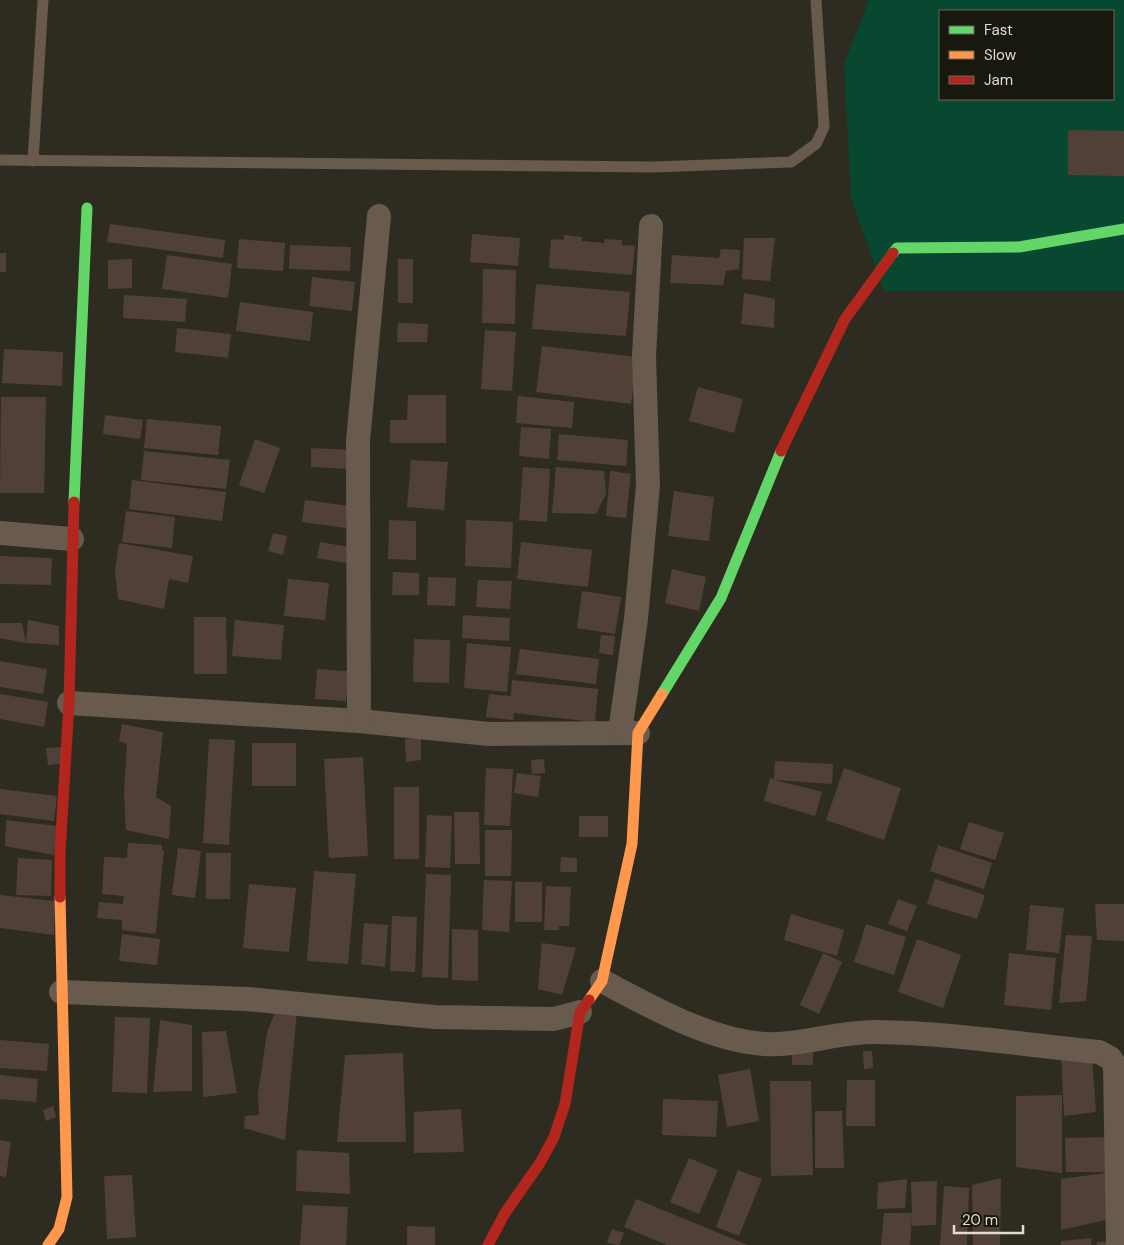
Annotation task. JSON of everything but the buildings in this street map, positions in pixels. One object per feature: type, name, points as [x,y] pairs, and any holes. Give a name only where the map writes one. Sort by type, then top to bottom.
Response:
[{"type":"street","points":[[48,1245],[55,1240],[61,1225],[67,1197],[61,992],[60,853],[69,703],[72,539],[87,208]]},
{"type":"street","points":[[359,720],[358,441],[379,216]]},
{"type":"street","points":[[488,1245],[505,1212],[540,1163],[554,1137],[565,1104],[580,1012],[602,982],[632,844],[629,732],[636,619],[648,485],[644,356],[651,226]]},
{"type":"street","points":[[629,732],[721,598],[788,435],[845,319],[897,248],[1019,247],[1124,229]]},
{"type":"street","points":[[0,533],[72,539]]},
{"type":"street","points":[[69,703],[359,720],[489,734],[629,732]]},
{"type":"street","points":[[602,982],[677,1018],[726,1036],[764,1044],[801,1042],[875,1032],[1015,1042],[1099,1052],[1110,1058],[1115,1065],[1118,1245]]},
{"type":"street","points":[[61,992],[247,999],[434,1017],[554,1019],[580,1012]]},
{"type":"lane","points":[[33,161],[43,0]]},
{"type":"lane","points":[[0,160],[653,167],[791,162],[816,144],[824,127],[816,0]]},
{"type":"green space","points":[[869,0],[1124,0],[1124,291],[884,291],[851,198],[844,64]]},
{"type":"traffic: fast","points":[[74,502],[87,208]]},
{"type":"traffic: fast","points":[[893,253],[897,248],[1019,247],[1124,229]]},
{"type":"traffic: fast","points":[[662,694],[721,598],[781,451]]},
{"type":"traffic: slow","points":[[589,1000],[602,981],[632,844],[638,733],[662,694]]},
{"type":"traffic: slow","points":[[48,1245],[59,1229],[67,1197],[60,897]]},
{"type":"traffic: jam","points":[[781,451],[845,319],[893,253]]},
{"type":"traffic: jam","points":[[60,897],[60,853],[69,703],[74,502]]},
{"type":"traffic: jam","points":[[488,1245],[505,1213],[540,1163],[554,1137],[565,1104],[580,1012],[589,1000]]}]
